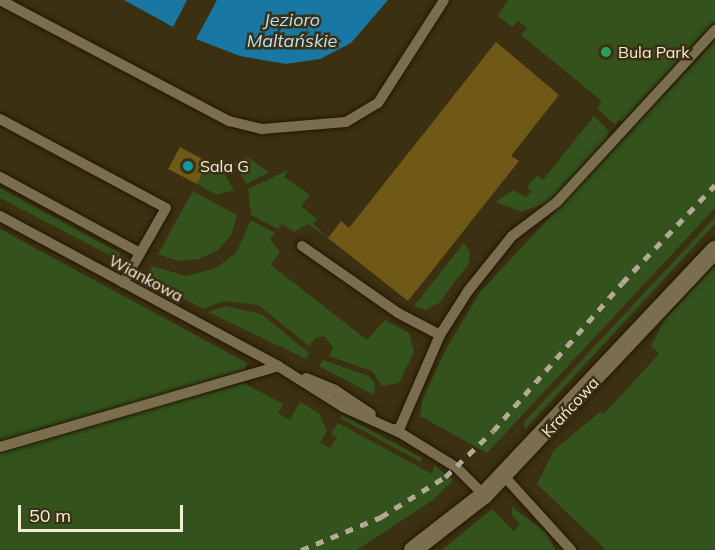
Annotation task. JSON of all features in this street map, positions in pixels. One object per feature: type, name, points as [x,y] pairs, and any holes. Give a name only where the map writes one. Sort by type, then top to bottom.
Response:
[{"type":"street","name":"Krańcowa","points":[[413,550],[484,495],[504,476],[715,250]]},
{"type":"lane","points":[[0,0],[229,121],[262,129],[346,122],[378,103],[444,0]]},
{"type":"lane","points":[[398,432],[440,335],[468,291],[512,236],[557,202],[715,30]]},
{"type":"lane","points":[[0,119],[166,208],[123,283]]},
{"type":"lane","points":[[0,177],[140,253]]},
{"type":"lane","name":"Wiankowa","points":[[0,216],[278,366],[335,390],[456,467],[484,495]]},
{"type":"lane","points":[[302,246],[398,313],[440,335]]},
{"type":"lane","points":[[0,447],[278,366]]},
{"type":"lane","points":[[504,476],[572,550]]},
{"type":"green space","name":"Bula Park","points":[[508,0],[715,0],[715,21],[622,122],[619,120],[615,125],[597,108],[602,101],[521,35],[527,28],[518,21],[512,27],[498,16]]},
{"type":"green space","points":[[715,41],[715,208],[487,453],[420,416],[423,398],[446,349],[480,292]]},
{"type":"green space","points":[[594,116],[609,131],[608,138],[549,202],[522,212],[496,202],[513,190],[526,197],[531,191],[527,187],[537,175],[543,180]]},
{"type":"green space","points":[[247,157],[269,172],[247,184],[233,163]]},
{"type":"green space","points":[[208,162],[223,172],[234,190],[217,195],[197,184]]},
{"type":"green space","points":[[288,170],[284,177],[310,195],[301,206],[317,219],[313,224],[328,238],[308,224],[294,232],[282,224],[278,229],[251,215],[248,189]]},
{"type":"green space","points":[[0,188],[120,253],[121,261],[0,198]]},
{"type":"green space","points":[[193,191],[237,215],[231,235],[218,250],[199,259],[178,261],[158,254]]},
{"type":"green space","points":[[715,217],[715,224],[525,429],[524,422]]},
{"type":"green space","points":[[251,220],[275,233],[270,239],[280,252],[271,265],[367,340],[385,320],[409,333],[414,352],[399,383],[382,386],[372,371],[329,356],[333,347],[324,336],[315,338],[309,346],[258,305],[224,301],[203,309],[146,278],[152,266],[186,276],[216,268],[236,253]]},
{"type":"green space","points":[[0,229],[247,363],[245,370],[193,386],[201,395],[244,383],[283,404],[278,413],[290,420],[300,402],[319,413],[327,431],[320,443],[330,448],[337,437],[331,434],[338,423],[432,474],[434,465],[453,480],[433,500],[357,550],[0,550]]},
{"type":"green space","points":[[464,243],[470,252],[469,263],[439,303],[426,310],[414,306]]},
{"type":"green space","points":[[715,265],[715,550],[606,550],[537,484],[554,450],[600,412],[604,414],[659,354],[651,346],[665,319]]},
{"type":"green space","points":[[225,306],[261,314],[309,353],[306,359],[208,312]]},
{"type":"green space","points":[[323,360],[369,376],[375,383],[374,395],[319,366]]},
{"type":"green space","points":[[342,415],[422,458],[421,462],[340,418]]},
{"type":"green space","points":[[512,507],[547,533],[555,550],[442,550],[492,509],[513,531],[520,524],[512,515]]},
{"type":"water","points":[[124,0],[187,0],[173,27]]},
{"type":"water","name":"Jezioro Maltańskie","points":[[217,0],[388,0],[351,43],[320,59],[286,64],[240,56],[196,39]]},
{"type":"building","points":[[496,42],[559,95],[511,156],[519,161],[408,301],[328,238],[341,221],[349,228]]},
{"type":"building","name":"Sala G","points":[[180,147],[208,162],[197,184],[168,169]]},
{"type":"railway","points":[[301,550],[381,517],[445,477],[493,431],[622,283],[715,185]]},
{"type":"place","name":"Bula Park","points":[[606,52]]},
{"type":"place","name":"Sala G","points":[[188,166]]}]
